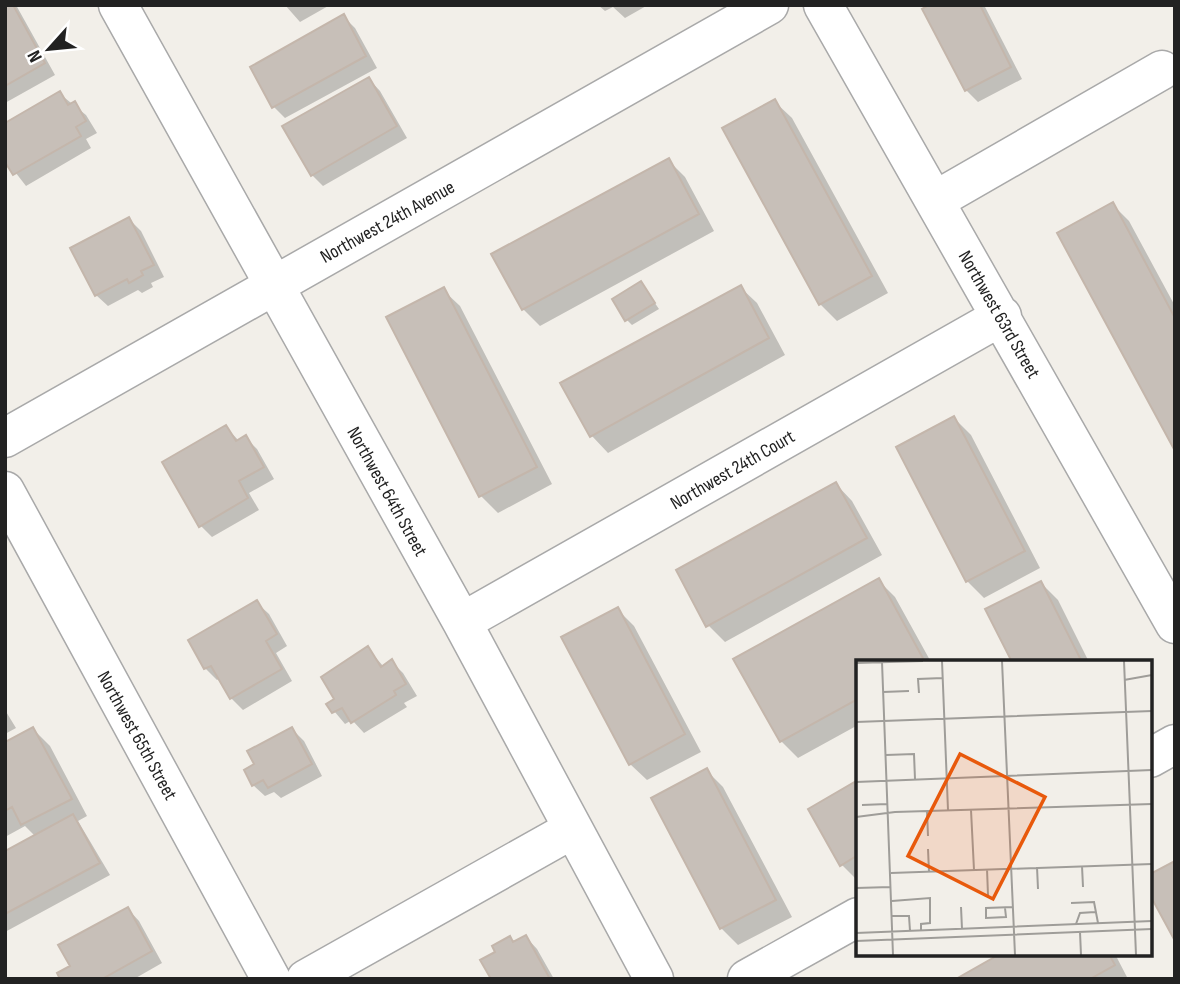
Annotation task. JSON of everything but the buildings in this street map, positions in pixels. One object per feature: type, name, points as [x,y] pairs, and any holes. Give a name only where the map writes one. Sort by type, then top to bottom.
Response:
[{"type":"street","name":"Northwest 64th Street","points":[[118,5],[272,286],[462,622],[654,979]]},
{"type":"street","name":"Northwest 24th Avenue","points":[[5,438],[769,5]]},
{"type":"street","name":"Northwest 63rd Street","points":[[823,5],[1175,624]]},
{"type":"street","points":[[936,200],[1162,70]]},
{"type":"street","name":"Northwest 24th Court","points":[[462,622],[1002,316]]},
{"type":"street","name":"Northwest 65th Street","points":[[5,491],[271,979]]},
{"type":"street","points":[[1152,757],[1175,744]]},
{"type":"street","points":[[306,979],[573,829]]},
{"type":"street","points":[[747,979],[856,918]]}]
